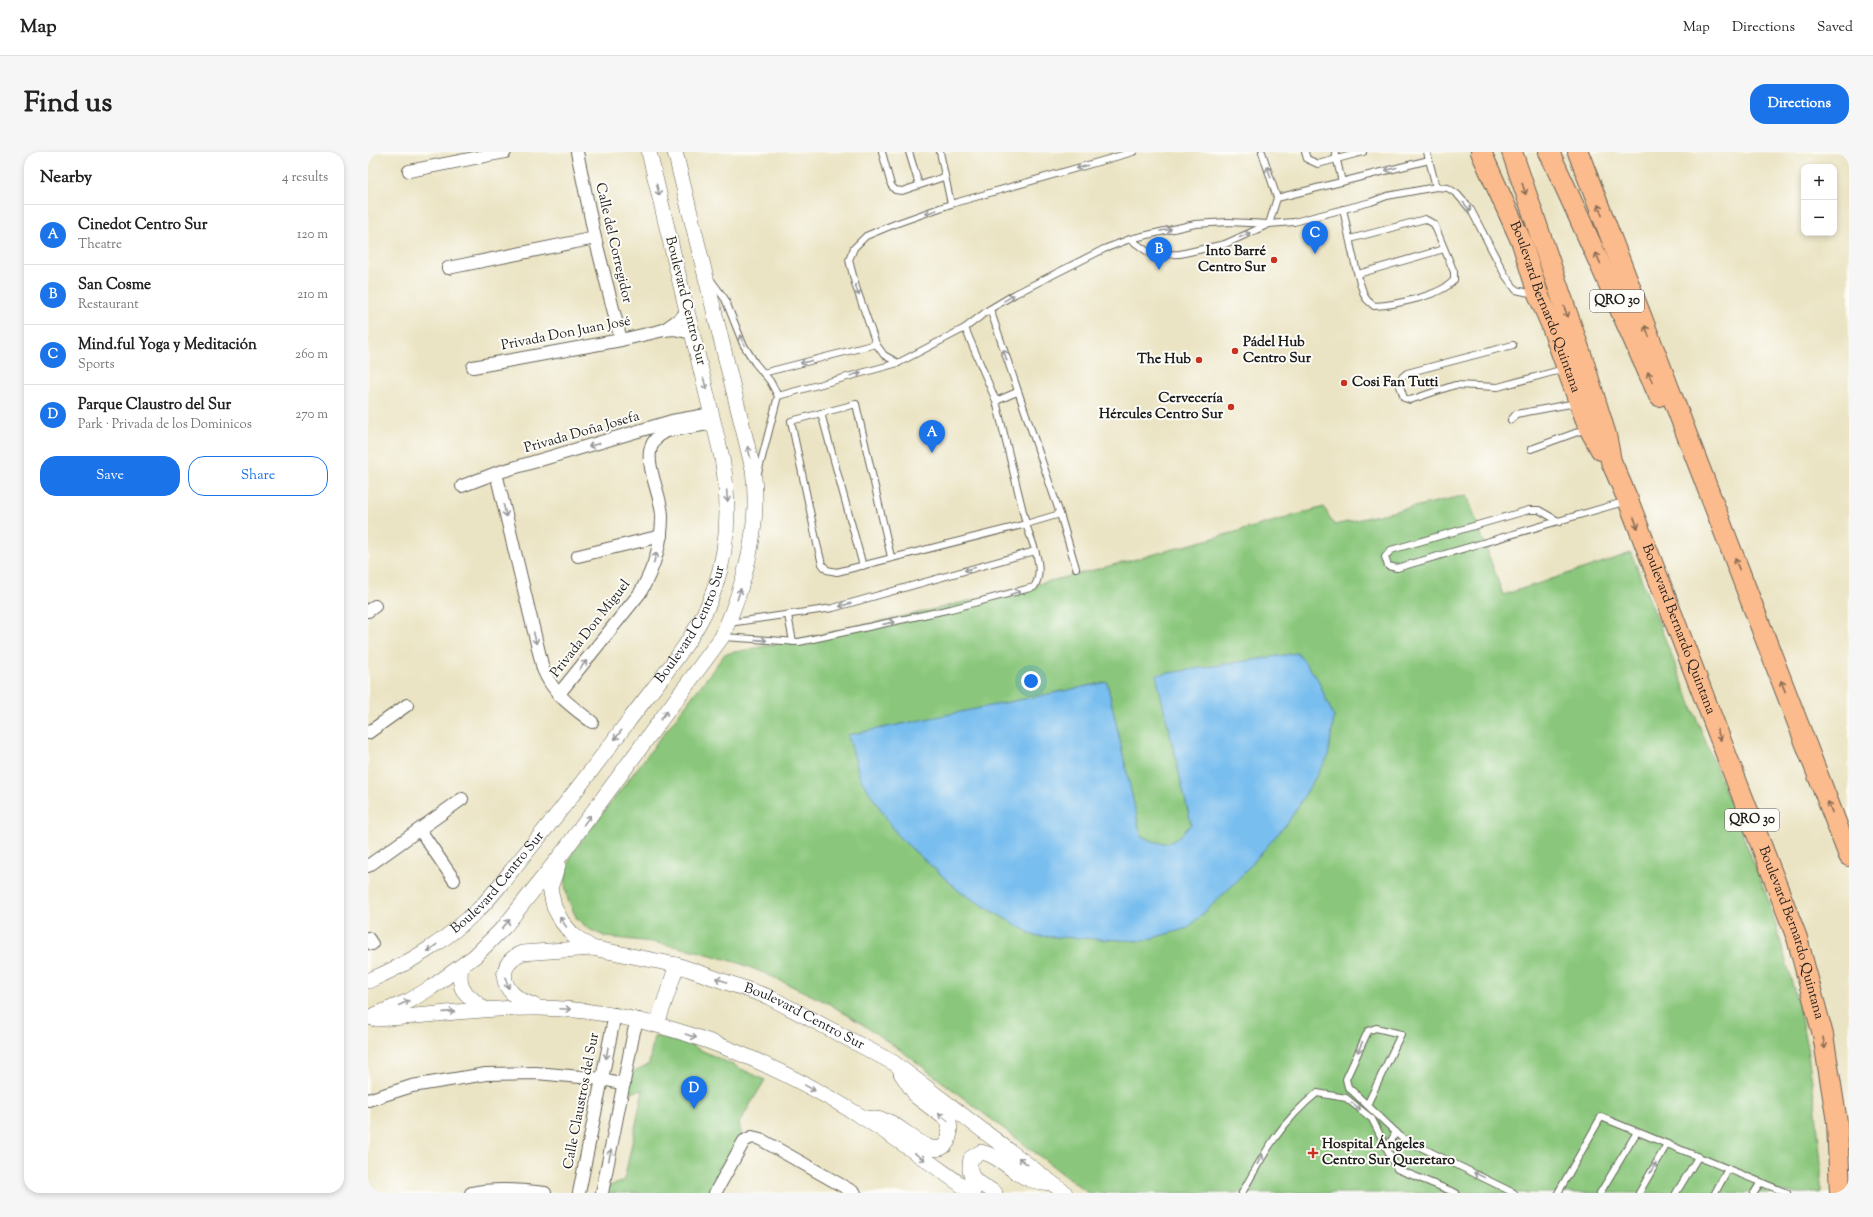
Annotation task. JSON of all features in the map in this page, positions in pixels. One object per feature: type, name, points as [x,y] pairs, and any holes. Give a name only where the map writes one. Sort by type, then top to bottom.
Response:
[{"type":"highway","name":"Boulevard Bernardo Quintana","points":[[1481,152],[1522,243],[1538,294],[1551,324],[1579,402],[1601,450],[1611,461]]},
{"type":"highway","name":"Boulevard Bernardo Quintana","points":[[1512,152],[1582,357],[1606,435],[1611,461],[1628,500],[1798,938],[1823,1035],[1837,1122],[1840,1193]]},
{"type":"highway","name":"QRO 30","points":[[1549,152],[1594,249],[1628,330],[1665,411],[1692,446]]},
{"type":"highway","name":"QRO 30","points":[[1578,152],[1849,856]]},
{"type":"street","points":[[409,171],[505,152]]},
{"type":"street","name":"Calle del Corregidor","points":[[577,152],[595,238],[621,340]]},
{"type":"street","name":"Boulevard Centro Sur","points":[[368,981],[397,969],[427,952],[480,908],[562,810],[682,649],[698,623],[714,590],[721,565],[727,525],[726,482],[713,419],[649,152]]},
{"type":"street","name":"Boulevard Centro Sur","points":[[368,1019],[409,1001],[461,967],[475,956],[505,926],[564,851],[722,637],[738,598],[754,530],[755,482],[675,152]]},
{"type":"street","points":[[448,268],[595,238]]},
{"type":"street","name":"Privada Don Juan José","points":[[664,330],[681,318],[687,311]]},
{"type":"street","name":"Privada Don Juan José","points":[[473,367],[621,340],[664,330],[674,329],[692,333]]},
{"type":"street","name":"Privada Doña Josefa","points":[[652,442],[660,434],[667,431],[713,419]]},
{"type":"street","name":"Privada Doña Josefa","points":[[462,486],[496,473],[672,421],[713,419]]},
{"type":"street","name":"Privada Don Miguel","points":[[558,695],[640,593],[650,574],[661,536],[662,515],[649,455],[649,448],[652,442]]},
{"type":"street","points":[[496,473],[543,669],[548,682],[558,695],[592,722]]},
{"type":"street","points":[[578,556],[661,536]]},
{"type":"street","points":[[368,733],[407,705]]},
{"type":"street","points":[[368,866],[462,799]]},
{"type":"street","points":[[420,830],[454,880]]},
{"type":"street","name":"Boulevard Centro Sur","points":[[564,851],[550,888],[554,907],[562,922],[573,935],[592,948],[677,964],[769,998],[894,1063],[1065,1193]]},
{"type":"street","points":[[539,1008],[521,1000],[509,990],[505,980],[505,972],[507,964],[512,957],[522,953],[592,948]]},
{"type":"street","points":[[657,1024],[677,964]]},
{"type":"street","points":[[461,967],[459,981],[462,990],[484,1009]]},
{"type":"street","points":[[368,1019],[406,1018],[484,1009],[539,1008],[615,1014],[657,1024],[750,1057],[790,1076],[864,1118],[973,1193]]},
{"type":"street","name":"Calle Claustros del Sur","points":[[579,1193],[615,1014]]},
{"type":"street","points":[[602,1193],[634,1031],[638,1019]]},
{"type":"street","points":[[864,1118],[887,1121],[930,1149],[940,1149],[947,1144],[951,1131],[949,1121],[917,1097],[894,1063]]},
{"type":"street","points":[[368,1100],[412,1086],[486,1074],[536,1073],[603,1078],[624,1084]]},
{"type":"street","points":[[715,1193],[744,1141],[752,1137],[760,1139],[855,1193]]},
{"type":"street","points":[[995,1193],[971,1177],[968,1169],[971,1158],[981,1152],[992,1154],[1030,1180],[1052,1183]]},
{"type":"street","points":[[471,1193],[482,1191],[526,1191],[545,1193]]},
{"type":"lane","points":[[882,152],[891,185],[895,190],[902,191],[944,177]]},
{"type":"lane","points":[[910,152],[919,185]]},
{"type":"lane","points":[[940,152],[944,177],[951,204]]},
{"type":"lane","points":[[1109,152],[1110,160]]},
{"type":"lane","points":[[898,362],[884,355],[876,344],[852,273],[850,260],[854,248],[866,236],[951,204],[1110,160],[1132,152]]},
{"type":"lane","points":[[1130,238],[1152,255],[1180,254],[1225,244],[1269,224],[1277,198],[1262,152]]},
{"type":"lane","points":[[1305,152],[1307,159],[1318,164],[1363,152]]},
{"type":"lane","points":[[1335,152],[1342,182]]},
{"type":"lane","points":[[1427,152],[1436,187]]},
{"type":"lane","points":[[1277,198],[1429,160]]},
{"type":"lane","points":[[778,396],[898,362],[965,328],[990,309],[1015,294],[1104,249],[1130,238],[1195,224],[1228,222],[1269,224],[1294,222],[1387,196],[1436,187],[1448,188],[1471,210],[1505,275],[1516,290],[1529,294],[1538,294]]},
{"type":"lane","points":[[1343,209],[1358,274],[1366,299],[1374,306],[1388,306],[1414,300],[1449,286],[1454,280],[1454,272],[1434,224],[1425,219],[1350,239]]},
{"type":"lane","points":[[1358,274],[1444,249]]},
{"type":"lane","points":[[704,269],[725,299],[743,344],[770,381],[778,396],[770,433],[755,482]]},
{"type":"lane","points":[[990,309],[1017,392],[1060,514],[1076,568]]},
{"type":"lane","points":[[722,637],[799,642],[1001,597],[1034,587],[1039,580],[1040,567],[1026,524],[996,401],[965,328]]},
{"type":"lane","points":[[763,373],[876,344]]},
{"type":"lane","points":[[1513,345],[1407,373],[1402,377],[1399,383],[1401,393],[1404,398],[1410,400],[1456,385],[1498,387],[1567,368]]},
{"type":"lane","points":[[996,401],[1017,392]]},
{"type":"lane","points":[[1511,420],[1516,414],[1579,402]]},
{"type":"lane","points":[[891,557],[856,404],[791,421],[822,564],[827,570],[837,572],[863,566],[891,557],[1026,524],[1060,514]]},
{"type":"lane","points":[[821,413],[863,566]]},
{"type":"lane","points":[[1531,449],[1590,428]]},
{"type":"lane","points":[[1560,522],[1539,510],[1529,510],[1391,550],[1385,557],[1388,566],[1397,568],[1560,522],[1628,500]]},
{"type":"lane","points":[[728,623],[832,608],[1035,551]]},
{"type":"lane","points":[[788,615],[793,642]]},
{"type":"lane","points":[[1367,1105],[1401,1034],[1376,1028],[1368,1031],[1346,1079],[1348,1087],[1367,1105],[1396,1132],[1402,1138],[1514,1193]]},
{"type":"lane","points":[[1242,1193],[1266,1149],[1298,1108],[1317,1092],[1346,1098],[1372,1120],[1397,1169],[1456,1193]]},
{"type":"lane","points":[[1558,1193],[1601,1117],[1787,1193]]},
{"type":"lane","points":[[1387,1148],[1396,1132]]},
{"type":"lane","points":[[1600,1193],[1637,1132]]},
{"type":"lane","points":[[1639,1193],[1668,1144]]},
{"type":"lane","points":[[1676,1193],[1698,1157]]},
{"type":"lane","points":[[1715,1193],[1728,1169]]},
{"type":"lane","points":[[1754,1193],[1761,1182]]},
{"type":"green space","points":[[1467,495],[1503,595],[1631,553],[1770,904],[1799,1008],[1807,1048],[1815,1102],[1821,1163],[1821,1193],[1088,1193],[903,1052],[828,1003],[739,963],[693,950],[652,942],[606,937],[589,929],[577,919],[568,900],[565,885],[567,866],[573,852],[725,654],[876,623],[1026,587],[1175,549],[1324,507],[1334,525]]},
{"type":"green space","points":[[654,1036],[688,1044],[765,1080],[739,1123],[743,1141],[714,1193],[602,1193],[603,1188],[624,1181],[643,1090],[622,1094],[626,1075],[649,1064]]},
{"type":"water","points":[[1297,653],[1316,676],[1334,717],[1328,757],[1289,821],[1237,881],[1188,928],[1142,941],[1035,936],[960,892],[899,837],[860,778],[848,735],[1107,682],[1141,836],[1157,842],[1169,842],[1180,836],[1191,824],[1156,675]]},
{"type":"place","name":"Mind.ful Yoga y Meditación","points":[[1315,254]]},
{"type":"place","name":"Into Barré Centro Sur","points":[[1274,260]]},
{"type":"place","name":"San Cosme","points":[[1159,270]]},
{"type":"place","name":"Pádel Hub Centro Sur","points":[[1235,351]]},
{"type":"place","name":"The Hub","points":[[1199,360]]},
{"type":"place","name":"Cosi Fan Tutti","points":[[1344,383]]},
{"type":"place","name":"Cervecería Hércules Centro Sur","points":[[1231,407]]},
{"type":"place","name":"Cinedot Centro Sur","points":[[932,453]]},
{"type":"place","name":"Parque Claustro del Sur","points":[[694,1109]]},
{"type":"place","name":"Hospital Ángeles Centro Sur Queretaro","points":[[1313,1153]]}]
